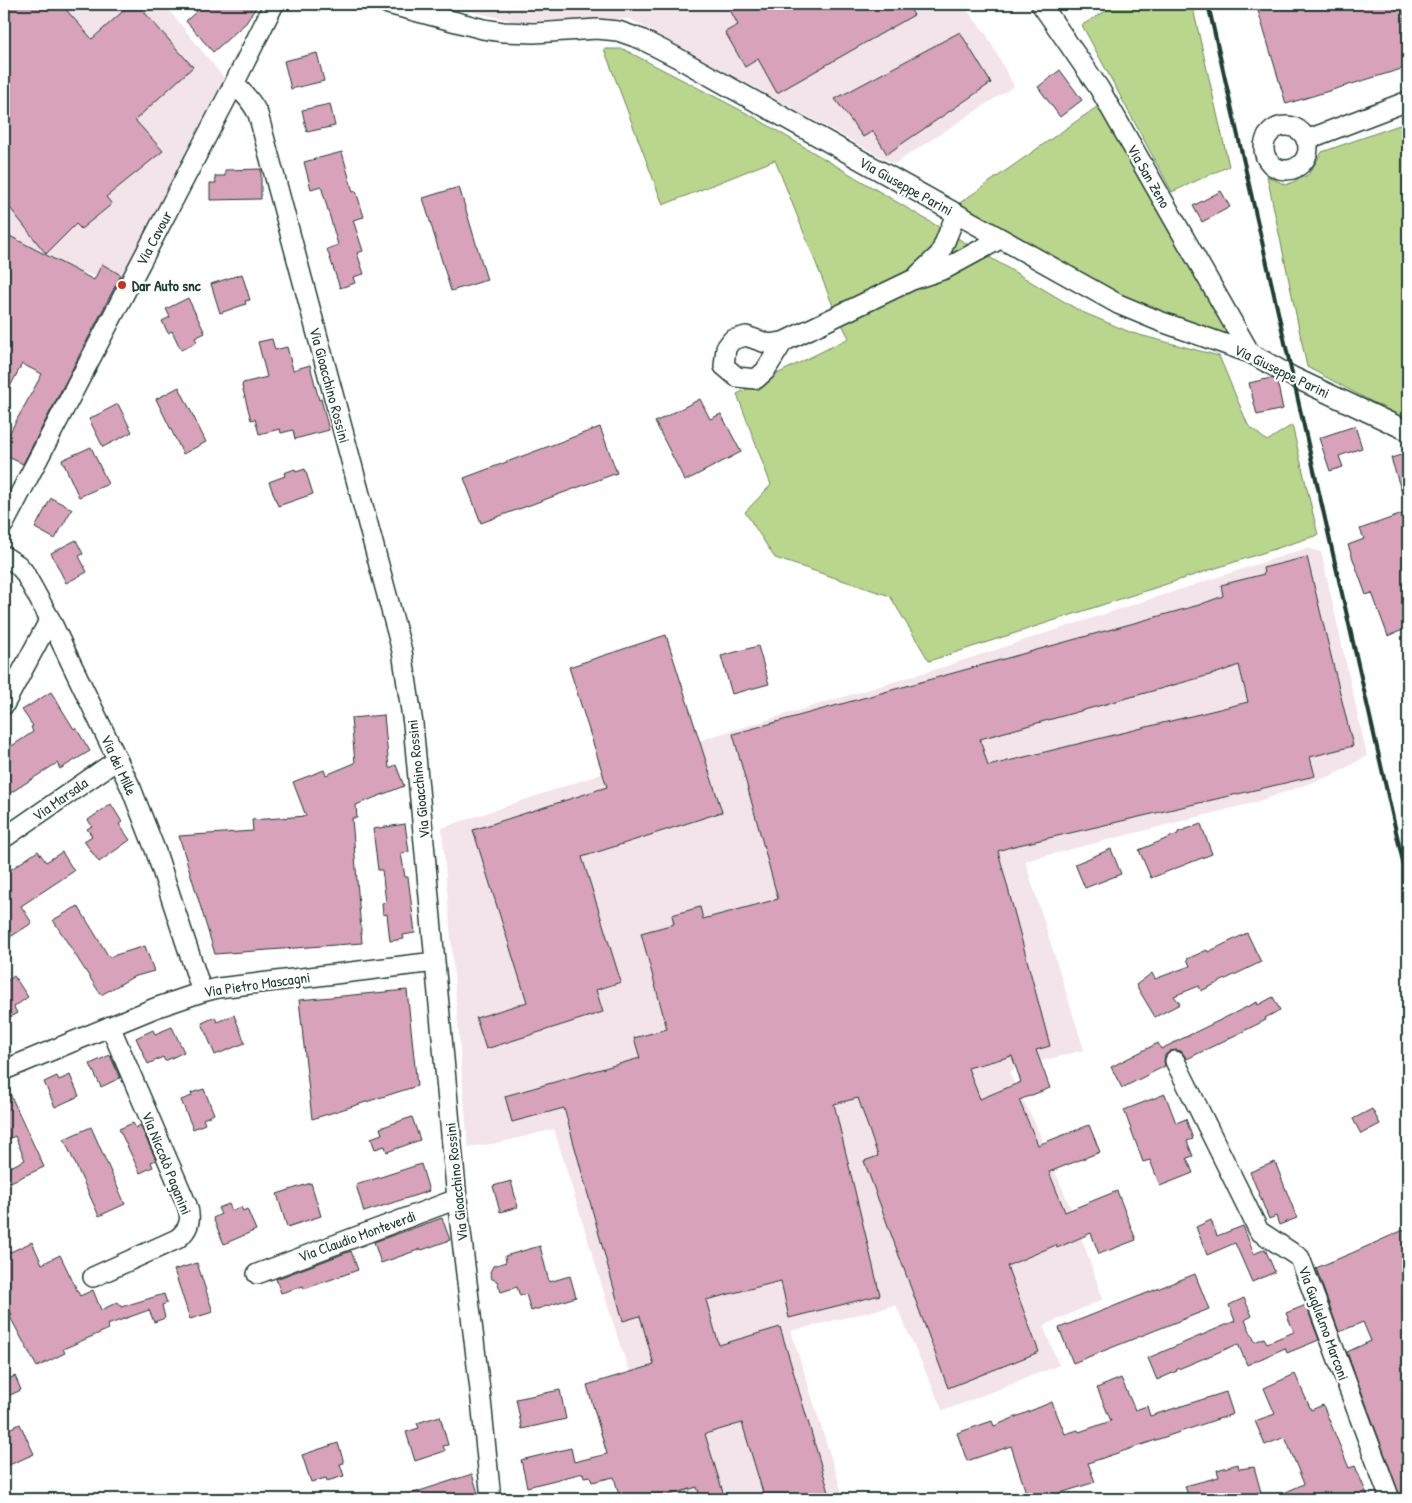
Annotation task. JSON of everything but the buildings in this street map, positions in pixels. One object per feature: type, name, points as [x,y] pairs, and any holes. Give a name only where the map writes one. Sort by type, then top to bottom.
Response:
[{"type":"street","name":"Via Cavour","points":[[4,524],[274,4]]},
{"type":"street","name":"Via Giuseppe Parini","points":[[388,4],[503,32],[534,33],[597,29],[613,30],[630,35],[676,57],[1128,309],[1250,353],[1293,377],[1408,431]]},
{"type":"street","name":"Via San Zeno","points":[[1041,4],[1099,88],[1250,353]]},
{"type":"street","name":"Via Gioacchino Rossini","points":[[234,84],[253,103],[258,114],[402,650],[413,724],[457,1199],[491,1499]]},
{"type":"street","points":[[1306,140],[1408,101]]},
{"type":"street","points":[[912,280],[940,254],[956,214]]},
{"type":"street","points":[[783,342],[912,280],[945,269],[1000,239]]},
{"type":"street","name":"Via dei Mille","points":[[4,556],[24,572],[50,619],[130,788],[156,852],[202,992]]},
{"type":"street","points":[[4,706],[50,619]]},
{"type":"street","name":"Via Marsala","points":[[4,838],[116,760]]},
{"type":"street","name":"Via Pietro Mascagni","points":[[4,1070],[155,1008],[202,992],[218,988],[435,962]]},
{"type":"street","name":"Via Niccolò Paganini","points":[[93,1277],[178,1239],[184,1234],[191,1220],[187,1205],[110,1026]]},
{"type":"street","name":"Via Guglielmo Marconi","points":[[1175,1061],[1258,1231],[1300,1258],[1390,1499]]},
{"type":"street","name":"Via Claudio Monteverdi","points":[[257,1274],[457,1199]]},
{"type":"shaded area","points":[[4,4],[164,4],[224,78],[122,275],[102,264],[95,276],[75,270],[4,233]]},
{"type":"shaded area","points":[[457,4],[962,4],[986,34],[1014,86],[894,164],[630,19],[518,22],[456,8]]},
{"type":"shaded area","points":[[1307,548],[1321,552],[1367,756],[1333,775],[1256,802],[1025,861],[1084,1050],[1015,1068],[1009,1073],[1036,1125],[1073,1214],[1103,1299],[1043,1326],[1059,1365],[943,1411],[896,1305],[791,1331],[844,1499],[679,1499],[620,1345],[554,1129],[498,1143],[468,1147],[442,828],[704,739],[943,667]]},
{"type":"green space","points":[[1118,4],[1192,4],[1229,166],[1172,192],[1082,25]]},
{"type":"green space","points":[[604,49],[623,49],[754,117],[1080,311],[1132,333],[1219,356],[1248,425],[1267,441],[1292,425],[1318,535],[929,661],[890,596],[775,558],[745,512],[771,485],[737,394],[849,338],[835,311],[775,160],[663,205]]},
{"type":"green space","points":[[1101,104],[1234,339],[1127,303],[954,207]]},
{"type":"green space","points":[[1408,122],[1408,421],[1307,367],[1267,176],[1286,185],[1308,175],[1322,152]]},
{"type":"railway","points":[[1208,4],[1408,884]]},
{"type":"place","name":"Dar Auto snc","points":[[122,285]]}]
